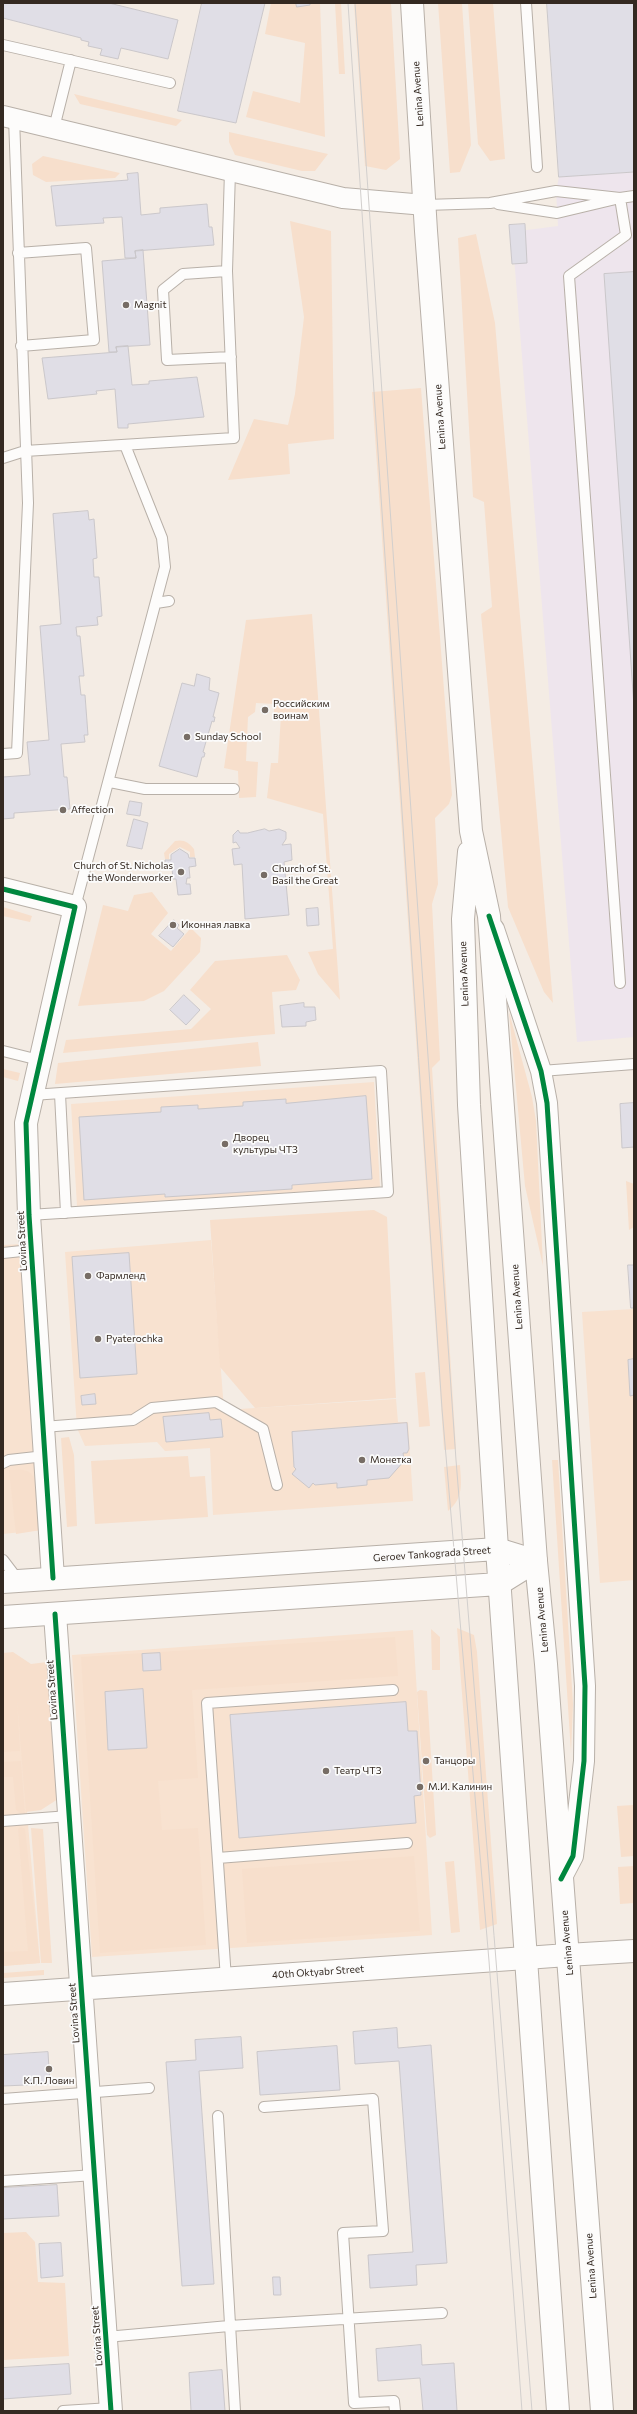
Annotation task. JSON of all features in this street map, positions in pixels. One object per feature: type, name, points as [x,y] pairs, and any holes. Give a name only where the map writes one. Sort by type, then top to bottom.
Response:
[{"type":"main road","name":"Lenina Avenue","points":[[412,3],[425,205],[471,831],[489,916],[536,1561],[568,1955],[602,2411]]},
{"type":"main road","name":"Lenina Avenue","points":[[471,831],[462,919],[469,1105],[499,1584],[558,2411]]},
{"type":"main road","points":[[3,888],[75,908]]},
{"type":"main road","name":"Lovina Street","points":[[75,908],[39,1060],[26,1123],[31,1250],[55,1614],[111,2409]]},
{"type":"main road","name":"Geroev Tankograda Street","points":[[11,1581],[497,1549],[536,1561]]},
{"type":"main road","points":[[3,1617],[499,1584],[536,1561]]},
{"type":"main road","name":"40th Oktyabr Street","points":[[3,1994],[634,1951]]},
{"type":"street","points":[[8,117],[343,198],[425,205]]},
{"type":"street","points":[[489,916],[541,1071],[547,1103],[586,1686],[584,1761],[573,1856],[562,1879]]},
{"type":"lane","points":[[526,3],[537,167]]},
{"type":"lane","points":[[3,45],[170,83]]},
{"type":"lane","points":[[54,128],[71,60]]},
{"type":"lane","points":[[3,754],[18,753],[28,503],[18,253],[8,117]]},
{"type":"lane","points":[[3,458],[25,451],[234,438],[227,271],[230,171]]},
{"type":"lane","points":[[425,205],[490,203],[556,191],[620,198]]},
{"type":"lane","points":[[490,203],[557,214],[620,198],[634,196]]},
{"type":"lane","points":[[620,198],[626,235],[569,276],[620,983]]},
{"type":"lane","points":[[18,253],[86,248],[94,340],[21,346]]},
{"type":"lane","points":[[227,271],[183,274],[163,290],[167,360],[231,357]]},
{"type":"lane","points":[[75,908],[110,782],[165,567],[162,538],[125,445]]},
{"type":"lane","points":[[156,603],[169,601]]},
{"type":"lane","points":[[110,782],[145,789],[234,789]]},
{"type":"lane","points":[[3,1050],[39,1060]]},
{"type":"lane","points":[[541,1071],[634,1064]]},
{"type":"lane","points":[[29,1215],[388,1192],[381,1071],[32,1095]]},
{"type":"lane","points":[[60,1094],[66,1213]]},
{"type":"lane","points":[[3,1253],[31,1250]]},
{"type":"lane","points":[[43,1427],[133,1420],[152,1408],[216,1402],[262,1429],[277,1485]]},
{"type":"lane","points":[[3,1463],[9,1460],[45,1456]]},
{"type":"lane","points":[[3,1560],[11,1581]]},
{"type":"lane","points":[[226,1979],[208,1704],[394,1690]]},
{"type":"lane","points":[[3,1821],[70,1816]]},
{"type":"lane","points":[[218,1858],[407,1843]]},
{"type":"lane","points":[[3,2099],[149,2088]]},
{"type":"lane","points":[[264,2106],[373,2099],[383,2231],[343,2233],[350,2318],[354,2403],[394,2401],[395,2411]]},
{"type":"lane","points":[[218,2116],[234,2411]]},
{"type":"lane","points":[[3,2181],[94,2176]]},
{"type":"lane","points":[[106,2337],[229,2326],[442,2313]]},
{"type":"lane","points":[[63,2411],[111,2409]]},
{"type":"shaded area","points":[[271,3],[320,3],[325,137],[246,117],[253,91],[300,103],[305,43],[265,34]]},
{"type":"shaded area","points":[[335,3],[341,3],[345,74],[339,74]]},
{"type":"shaded area","points":[[354,3],[391,3],[400,159],[386,170],[365,166]]},
{"type":"shaded area","points":[[438,3],[462,3],[471,145],[460,172],[450,173]]},
{"type":"shaded area","points":[[468,3],[493,3],[505,159],[490,161],[478,144]]},
{"type":"shaded area","points":[[74,94],[182,120],[176,126],[80,104]]},
{"type":"shaded area","points":[[229,132],[328,154],[315,171],[302,171],[235,155],[229,142]]},
{"type":"shaded area","points":[[43,156],[120,173],[115,178],[46,182],[33,175],[32,164]]},
{"type":"shaded area","points":[[634,172],[634,1037],[577,1042],[512,232],[558,226],[556,191],[559,177]]},
{"type":"shaded area","points":[[290,221],[331,231],[334,439],[288,444],[290,474],[228,480],[254,419],[288,425],[295,394],[304,317]]},
{"type":"shaded area","points":[[476,234],[495,323],[553,1003],[544,992],[508,907],[481,614],[492,607],[484,502],[473,497],[458,238]]},
{"type":"shaded area","points":[[421,388],[452,795],[449,804],[435,818],[438,884],[432,904],[440,1060],[432,1068],[456,1449],[444,1450],[372,392]]},
{"type":"shaded area","points":[[312,614],[340,1000],[318,974],[308,952],[333,949],[323,814],[267,798],[271,763],[278,763],[281,715],[274,714],[274,704],[256,703],[255,712],[248,717],[246,761],[258,762],[256,797],[239,798],[238,771],[224,768],[246,620]]},
{"type":"shaded area","points":[[175,841],[183,841],[190,845],[194,849],[195,857],[190,857],[190,852],[180,847],[169,854],[169,859],[165,859],[164,853]]},
{"type":"shaded area","points":[[152,892],[168,913],[151,934],[171,951],[189,930],[182,924],[184,921],[201,938],[200,952],[164,991],[144,1001],[78,1006],[103,905],[128,911],[134,895]]},
{"type":"shaded area","points":[[3,907],[32,916],[30,922],[3,916]]},
{"type":"shaded area","points":[[287,955],[300,980],[296,990],[272,992],[275,1034],[63,1053],[66,1040],[191,1029],[211,1009],[190,990],[215,961]]},
{"type":"shaded area","points":[[509,1012],[532,1097],[536,1121],[543,1266],[525,1186]]},
{"type":"shaded area","points":[[258,1042],[261,1066],[55,1084],[58,1063]]},
{"type":"shaded area","points":[[3,1069],[20,1073],[18,1081],[3,1077]]},
{"type":"shaded area","name":"Дворец культуры ЧТЗ","points":[[374,1082],[380,1187],[77,1206],[71,1104]]},
{"type":"shaded area","points":[[626,1181],[634,1184],[634,1227],[629,1230]]},
{"type":"shaded area","points":[[374,1210],[387,1217],[396,1398],[255,1408],[220,1367],[210,1220]]},
{"type":"shaded area","points":[[211,1240],[224,1410],[396,1399],[398,1422],[408,1422],[413,1501],[213,1515],[210,1448],[165,1451],[157,1442],[85,1446],[77,1428],[65,1252]]},
{"type":"shaded area","points":[[23,1244],[41,1530],[3,1534],[3,1245]]},
{"type":"shaded area","points":[[634,1309],[634,1580],[600,1583],[582,1312]]},
{"type":"shaded area","points":[[425,1372],[430,1426],[419,1427],[415,1373]]},
{"type":"shaded area","points":[[69,1437],[74,1455],[77,1526],[67,1527],[61,1438]]},
{"type":"shaded area","points":[[188,1456],[190,1477],[205,1476],[208,1517],[95,1524],[91,1461]]},
{"type":"shaded area","points":[[552,1460],[558,1460],[573,1704],[571,1753]]},
{"type":"shaded area","points":[[460,1465],[461,1484],[459,1496],[457,1501],[448,1511],[444,1467]]},
{"type":"shaded area","points":[[9,1470],[27,1471],[32,1475],[38,1489],[41,1530],[16,1534]]},
{"type":"shaded area","points":[[457,1628],[474,1635],[477,1652],[497,1924],[480,1930]]},
{"type":"shaded area","points":[[431,1629],[440,1637],[440,1670],[432,1670]]},
{"type":"shaded area","points":[[413,1630],[432,1935],[92,1957],[72,1655]]},
{"type":"shaded area","points":[[395,1637],[398,1676],[192,1690],[198,1778],[158,1781],[162,1830],[198,1828],[206,1945],[100,1953],[81,1657]]},
{"type":"shaded area","points":[[13,1652],[31,1664],[47,1662],[58,1799],[41,1810],[26,1812],[17,1701],[20,1751],[3,1752],[3,1653]]},
{"type":"shaded area","points":[[15,1674],[40,1963],[3,1966],[3,1675]]},
{"type":"shaded area","points":[[420,1690],[427,1691],[436,1835],[430,1838],[427,1835],[417,1692]]},
{"type":"shaded area","points":[[21,1761],[25,1813],[20,1813],[16,1810],[13,1777],[3,1777],[3,1762]]},
{"type":"shaded area","points":[[633,1805],[634,1856],[621,1857],[617,1806]]},
{"type":"shaded area","points":[[21,1827],[25,1829],[40,1963],[3,1966],[3,1952],[28,1951],[18,1829]]},
{"type":"shaded area","points":[[31,1828],[43,1829],[52,1963],[41,1963]]},
{"type":"shaded area","points":[[414,1856],[420,1931],[247,1943],[242,1869]]},
{"type":"shaded area","points":[[454,1861],[460,1932],[451,1933],[445,1862]]},
{"type":"shaded area","points":[[634,1866],[634,1903],[620,1904],[618,1867]]},
{"type":"shaded area","points":[[44,1970],[44,1975],[3,1978],[3,1973]]},
{"type":"shaded area","points":[[26,2232],[35,2242],[38,2282],[65,2283],[69,2356],[3,2360],[3,2233]]},
{"type":"building","points":[[3,3],[109,3],[178,20],[168,59],[121,48],[118,59],[100,55],[102,49],[88,46],[89,42],[81,40],[81,38],[3,18]]},
{"type":"building","points":[[202,3],[265,3],[236,123],[178,111]]},
{"type":"building","points":[[296,3],[310,3],[310,5],[297,7]]},
{"type":"building","points":[[547,3],[634,3],[634,172],[559,177]]},
{"type":"building","points":[[138,173],[141,215],[160,213],[160,208],[207,204],[209,227],[212,227],[214,245],[135,251],[136,258],[125,258],[122,217],[103,218],[104,223],[56,226],[51,186],[128,180],[127,174]]},
{"type":"building","points":[[525,224],[527,263],[512,264],[509,225]]},
{"type":"building","points":[[143,250],[150,345],[116,347],[117,352],[109,352],[102,261],[136,258],[135,251]]},
{"type":"building","points":[[634,272],[634,707],[604,274]]},
{"type":"building","points":[[128,346],[132,385],[149,384],[149,381],[197,377],[204,417],[128,424],[128,428],[118,428],[115,389],[96,391],[97,394],[48,399],[42,358],[117,352],[116,347]]},
{"type":"building","points":[[88,511],[89,520],[94,519],[97,558],[93,559],[94,577],[99,577],[102,616],[97,617],[98,625],[76,627],[77,636],[80,636],[84,676],[79,676],[81,695],[85,695],[88,735],[84,735],[85,742],[61,744],[64,777],[67,777],[70,809],[14,813],[14,818],[3,819],[3,777],[30,775],[27,742],[49,740],[40,626],[61,624],[53,514]]},
{"type":"building","name":"Sunday School","points":[[197,674],[210,678],[209,690],[219,693],[213,717],[215,717],[214,722],[212,721],[203,752],[205,753],[204,757],[202,757],[197,777],[159,766],[182,683],[194,686]]},
{"type":"building","points":[[130,801],[142,803],[140,816],[127,814]]},
{"type":"building","points":[[134,819],[148,823],[142,849],[127,846]]},
{"type":"building","name":"Church of St. Basil the Great","points":[[265,829],[269,831],[279,829],[286,832],[286,839],[282,845],[291,844],[292,860],[284,862],[289,915],[245,919],[242,864],[234,865],[232,849],[240,848],[236,842],[233,843],[233,835],[238,830],[240,833],[247,833]]},
{"type":"building","name":"Church of St. Nicholas the Wonderworker","points":[[180,849],[188,854],[189,858],[195,858],[196,866],[189,867],[190,878],[187,878],[186,884],[190,884],[191,894],[178,895],[176,879],[173,879],[172,868],[165,869],[165,860],[171,860],[171,855]]},
{"type":"building","points":[[318,908],[319,925],[307,926],[306,909]]},
{"type":"building","points":[[174,920],[179,925],[177,928],[184,934],[173,947],[159,936]]},
{"type":"building","points":[[184,995],[200,1010],[186,1025],[170,1010]]},
{"type":"building","points":[[304,1003],[304,1007],[315,1007],[316,1020],[306,1022],[306,1026],[282,1027],[280,1006]]},
{"type":"building","name":"Дворец культуры ЧТЗ","points":[[366,1096],[372,1179],[292,1185],[292,1189],[165,1197],[165,1194],[84,1200],[79,1117],[161,1112],[161,1107],[198,1105],[198,1109],[243,1106],[243,1102],[286,1099],[286,1103]]},
{"type":"building","points":[[634,1103],[634,1147],[622,1148],[620,1104]]},
{"type":"building","points":[[129,1253],[137,1374],[80,1378],[72,1257]]},
{"type":"building","points":[[628,1265],[634,1265],[634,1308],[631,1308]]},
{"type":"building","points":[[634,1359],[634,1395],[630,1396],[628,1360]]},
{"type":"building","points":[[95,1394],[96,1404],[82,1405],[81,1396]]},
{"type":"building","points":[[209,1413],[210,1420],[221,1419],[223,1437],[166,1442],[163,1417]]},
{"type":"building","points":[[407,1423],[409,1449],[407,1453],[403,1453],[404,1461],[389,1478],[367,1480],[367,1485],[337,1488],[337,1483],[315,1485],[313,1483],[309,1488],[292,1474],[296,1469],[294,1467],[292,1432]]},
{"type":"building","points":[[160,1653],[161,1670],[143,1671],[142,1654]]},
{"type":"building","points":[[143,1689],[147,1748],[108,1750],[105,1692]]},
{"type":"building","name":"Театр ЧТЗ","points":[[406,1702],[408,1731],[417,1731],[421,1795],[414,1796],[416,1823],[239,1838],[230,1715]]},
{"type":"building","points":[[397,2028],[398,2048],[431,2045],[447,2263],[416,2265],[417,2285],[370,2288],[368,2255],[413,2252],[399,2061],[355,2064],[353,2032]]},
{"type":"building","points":[[241,2037],[243,2068],[199,2071],[214,2284],[182,2286],[166,2062],[196,2060],[195,2040]]},
{"type":"building","points":[[337,2046],[340,2090],[260,2095],[257,2052]]},
{"type":"building","points":[[48,2052],[50,2084],[3,2086],[3,2055]]},
{"type":"building","points":[[57,2185],[59,2216],[3,2219],[3,2188]]},
{"type":"building","points":[[61,2243],[63,2276],[41,2278],[39,2244]]},
{"type":"building","points":[[273,2277],[280,2277],[281,2295],[274,2295]]},
{"type":"building","points":[[421,2345],[422,2365],[454,2363],[457,2411],[423,2411],[420,2378],[378,2381],[376,2349]]},
{"type":"building","points":[[69,2364],[71,2394],[3,2399],[3,2368]]},
{"type":"building","points":[[222,2370],[225,2411],[191,2411],[189,2373]]},
{"type":"tram line","points":[[348,3],[442,1409],[489,1961],[522,2411]]},
{"type":"tram line","points":[[355,3],[456,1460],[532,2411]]},
{"type":"cycle path","points":[[3,889],[75,907],[26,1123],[29,1215],[53,1578]]},
{"type":"cycle path","points":[[489,916],[541,1071],[547,1103],[585,1686],[584,1761],[573,1856],[561,1879]]},
{"type":"cycle path","points":[[55,1614],[111,2411]]},
{"type":"place","name":"Magnit","points":[[126,305]]},
{"type":"place","name":"Российским воинам","points":[[265,710]]},
{"type":"place","name":"Sunday School","points":[[187,737]]},
{"type":"place","name":"Affection","points":[[63,810]]},
{"type":"place","name":"Church of St. Nicholas the Wonderworker","points":[[181,872]]},
{"type":"place","name":"Church of St. Basil the Great","points":[[264,875]]},
{"type":"place","name":"Иконная лавка","points":[[173,925]]},
{"type":"place","name":"Дворец культуры ЧТЗ","points":[[225,1144]]},
{"type":"place","name":"Фармленд","points":[[88,1276]]},
{"type":"place","name":"Pyaterochka","points":[[98,1339]]},
{"type":"place","name":"Монетка","points":[[362,1460]]},
{"type":"place","name":"Танцоры","points":[[426,1761]]},
{"type":"place","name":"Театр ЧТЗ","points":[[326,1771]]},
{"type":"place","name":"М.И. Калинин","points":[[420,1787]]},
{"type":"place","name":"К.П. Ловин","points":[[49,2069]]}]
